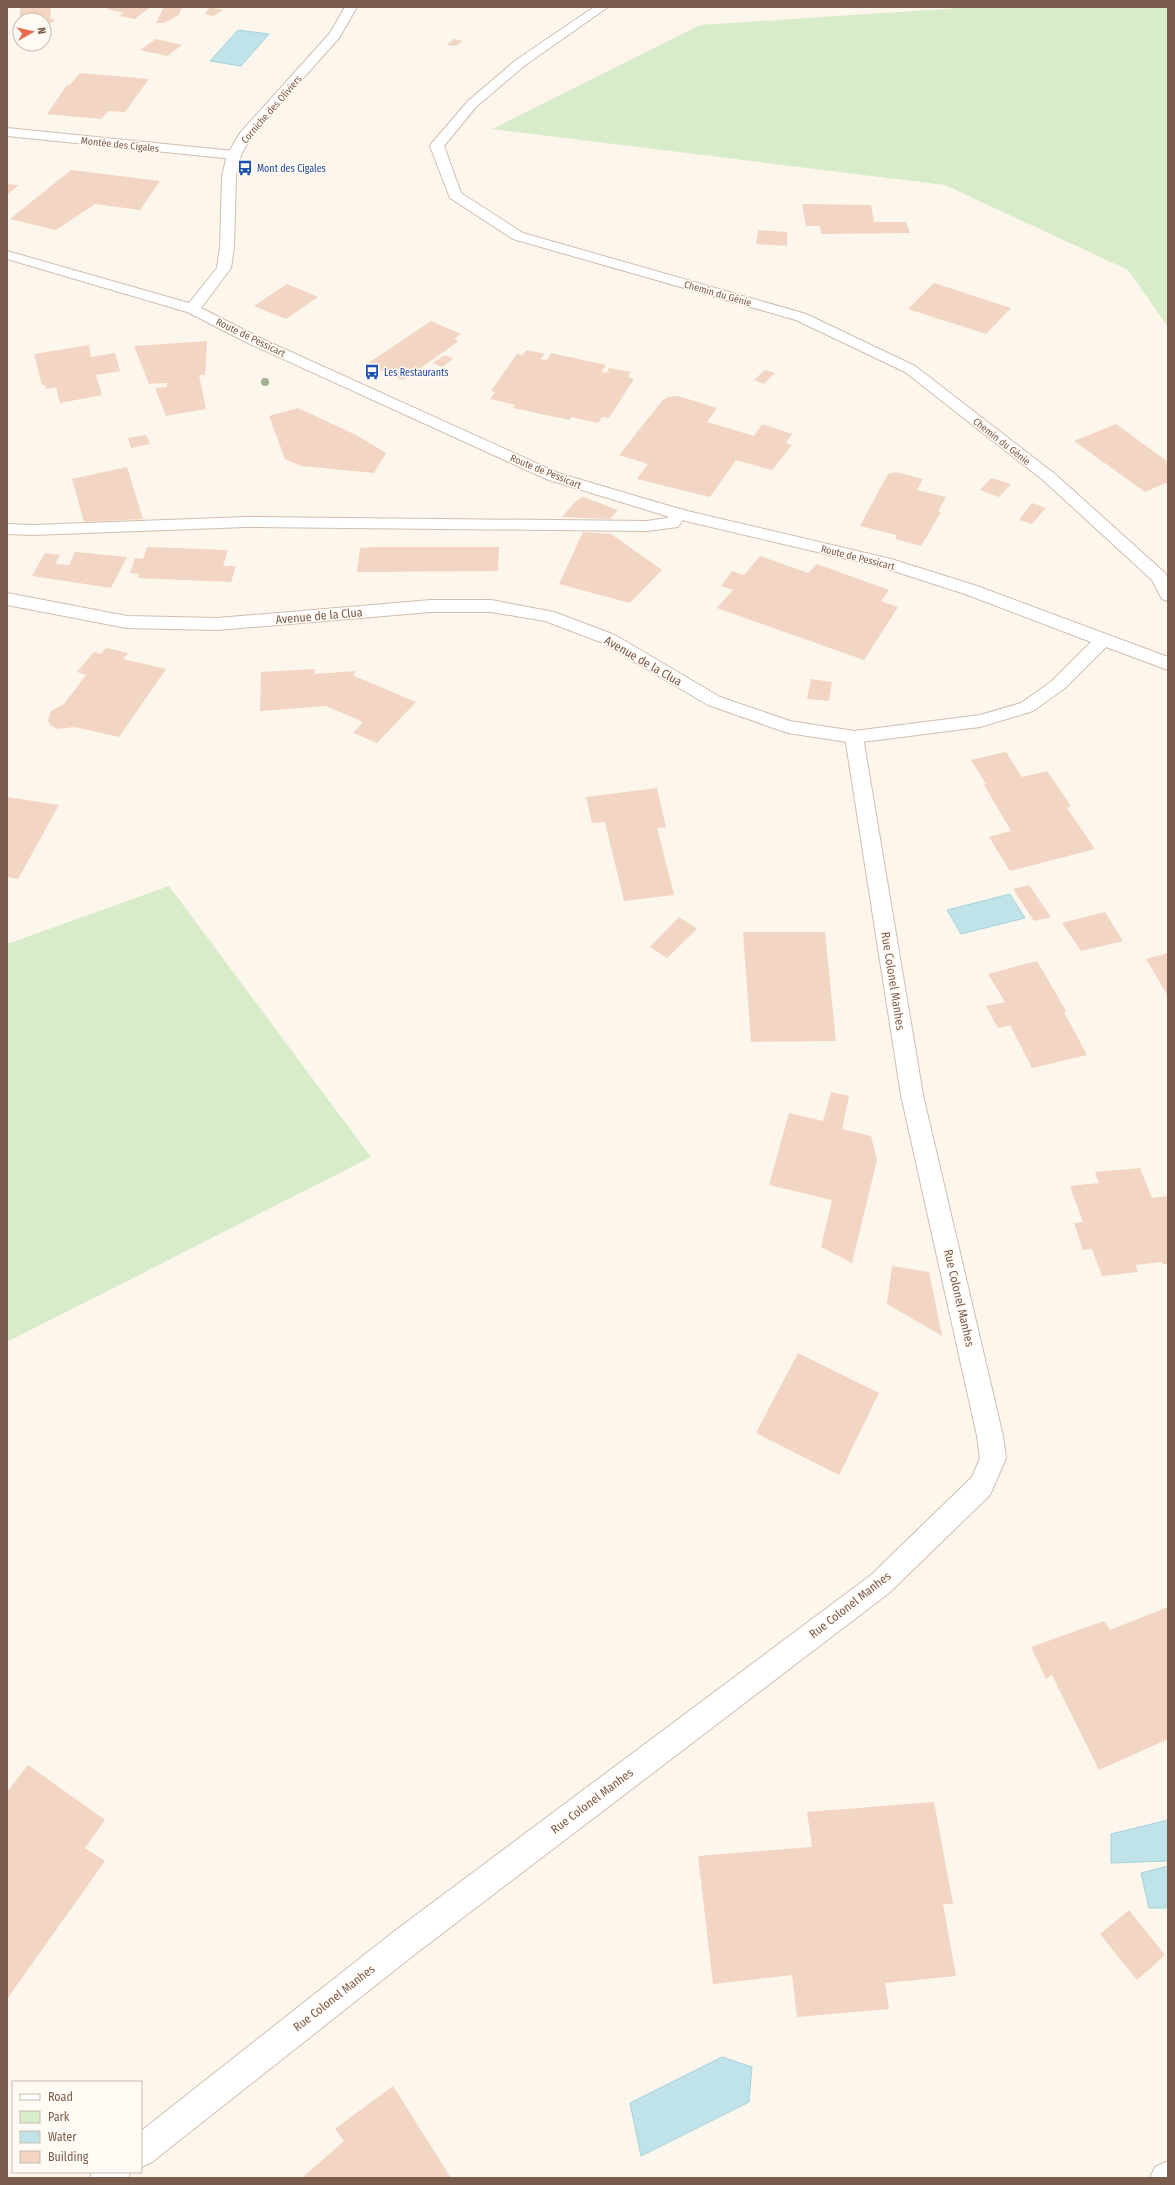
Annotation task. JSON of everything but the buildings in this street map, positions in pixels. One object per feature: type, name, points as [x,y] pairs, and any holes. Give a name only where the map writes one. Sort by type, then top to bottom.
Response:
[{"type":"street","name":"Corniche des Oliviers","points":[[192,309],[224,268],[227,247],[229,176],[234,155],[245,136],[335,35],[350,7]]},
{"type":"street","name":"Chemin du Génie","points":[[602,7],[520,62],[472,104],[437,146],[455,195],[518,236],[801,317],[910,369],[1049,477],[1159,577],[1168,595]]},
{"type":"street","name":"Montée des Cigales","points":[[7,132],[234,155]]},
{"type":"street","name":"Route de Pessicart","points":[[7,255],[192,309],[254,340],[552,476],[678,514],[885,563],[971,590],[1168,664]]},
{"type":"street","points":[[7,529],[33,530],[246,522],[647,526],[672,523],[678,514]]},
{"type":"street","name":"Avenue de la Clua","points":[[7,599],[127,622],[217,624],[430,606],[490,606],[548,616],[609,639],[714,701],[788,727],[854,737],[980,721],[1027,708],[1058,684],[1104,639]]},
{"type":"street","name":"Rue Colonel Manhes","points":[[142,2150],[403,1944],[880,1584],[981,1486],[993,1458],[990,1436],[912,1095],[854,737]]},
{"type":"green space","points":[[975,7],[1168,7],[1168,327],[1128,270],[945,185],[492,129],[700,25]]},
{"type":"green space","points":[[169,886],[371,1157],[7,1342],[7,944]]},
{"type":"water","points":[[238,30],[269,34],[241,66],[210,61]]},
{"type":"water","points":[[1010,894],[1025,918],[961,934],[947,910]]},
{"type":"water","points":[[1168,1820],[1168,1861],[1111,1863],[1111,1834]]},
{"type":"water","points":[[1168,1866],[1168,1908],[1149,1908],[1141,1873]]},
{"type":"water","points":[[722,2057],[752,2067],[749,2102],[641,2156],[630,2103]]},
{"type":"place","name":"Mont des Cigales","points":[[245,168]]},
{"type":"place","name":"Les Restaurants","points":[[372,372]]}]
